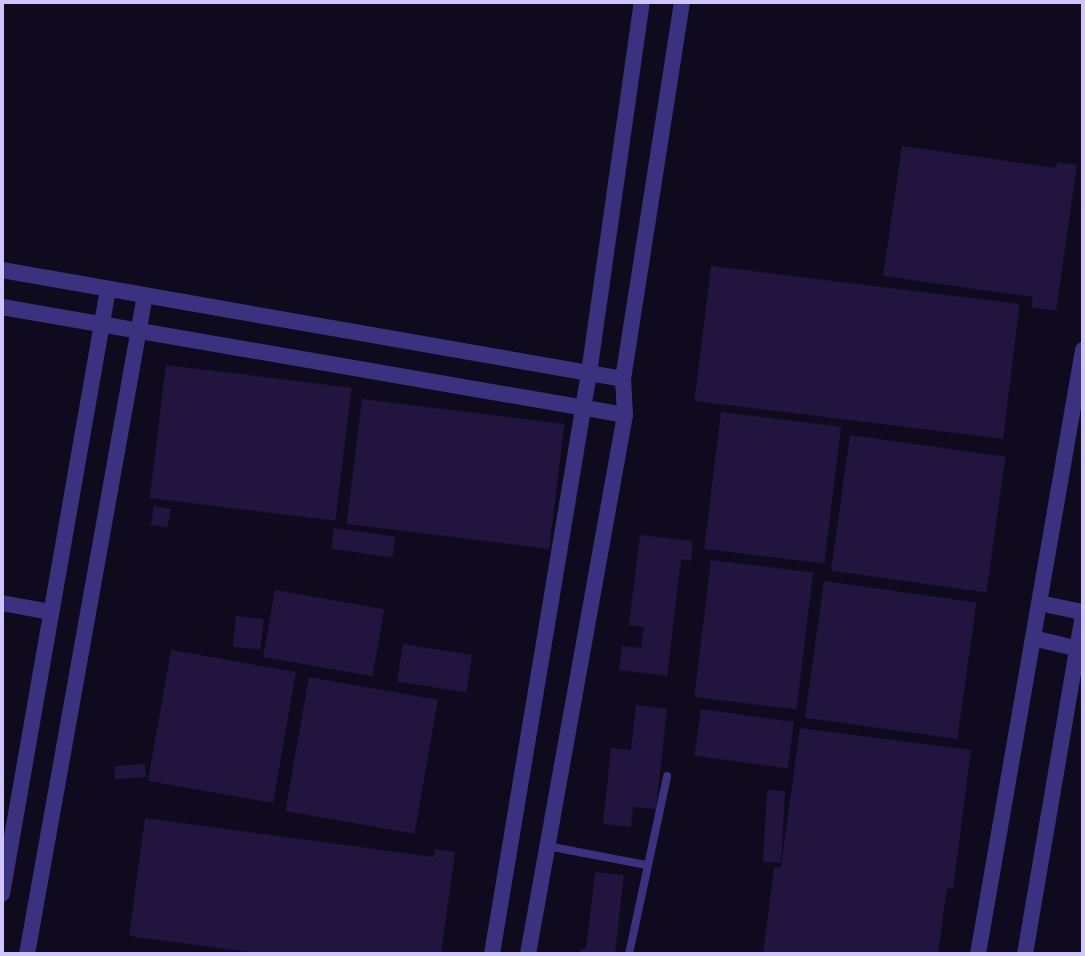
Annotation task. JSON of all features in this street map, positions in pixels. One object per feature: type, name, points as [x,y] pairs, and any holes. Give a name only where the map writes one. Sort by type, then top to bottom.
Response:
[{"type":"street","points":[[492,954],[589,373],[642,2]]},
{"type":"street","points":[[528,954],[625,415],[624,379],[681,2]]},
{"type":"street","points":[[2,270],[624,379]]},
{"type":"street","points":[[2,894],[6,843],[51,612],[108,289]]},
{"type":"street","points":[[27,954],[136,331],[145,295]]},
{"type":"street","points":[[2,307],[625,415]]},
{"type":"street","points":[[978,954],[1079,391],[1083,350]]},
{"type":"street","points":[[2,603],[51,612]]},
{"type":"street","points":[[1026,954],[1080,650],[1083,614],[1039,604]]},
{"type":"street","points":[[1033,638],[1080,650]]},
{"type":"lane","points":[[629,954],[667,776]]},
{"type":"lane","points":[[547,846],[647,865]]},
{"type":"building","points":[[902,146],[1056,168],[1057,162],[1077,165],[1056,311],[1031,307],[1033,297],[883,276]]},
{"type":"building","points":[[711,266],[1020,304],[1003,439],[694,401]]},
{"type":"building","points":[[166,365],[352,388],[335,521],[150,498]]},
{"type":"building","points":[[362,399],[564,424],[549,549],[347,524]]},
{"type":"building","points":[[721,412],[841,427],[824,564],[704,549]]},
{"type":"building","points":[[850,435],[1005,457],[986,593],[831,571]]},
{"type":"building","points":[[154,506],[171,509],[167,528],[151,525]]},
{"type":"building","points":[[334,528],[395,537],[392,557],[331,549]]},
{"type":"building","points":[[640,535],[693,541],[691,561],[681,559],[667,676],[619,670],[622,646],[641,648],[644,627],[629,625]]},
{"type":"building","points":[[711,560],[813,573],[796,710],[694,697]]},
{"type":"building","points":[[824,581],[977,602],[957,739],[805,718]]},
{"type":"building","points":[[275,590],[384,609],[373,676],[263,657]]},
{"type":"building","points":[[236,616],[264,619],[261,650],[233,647]]},
{"type":"building","points":[[403,644],[472,655],[466,692],[397,682]]},
{"type":"building","points":[[171,650],[296,672],[273,803],[148,781]]},
{"type":"building","points":[[309,677],[438,700],[414,834],[285,811]]},
{"type":"building","points":[[636,705],[667,709],[656,809],[633,807],[631,827],[603,824],[611,748],[631,750]]},
{"type":"building","points":[[701,709],[794,722],[788,769],[694,756]]},
{"type":"building","points":[[800,728],[971,750],[953,889],[947,888],[938,954],[763,954],[774,867],[781,867]]},
{"type":"building","points":[[145,764],[146,777],[115,779],[114,766]]},
{"type":"building","points":[[767,790],[785,791],[781,863],[763,862]]},
{"type":"building","points":[[145,818],[434,857],[435,849],[455,852],[441,954],[263,954],[129,936]]},
{"type":"building","points":[[595,872],[624,875],[615,954],[580,954],[581,949],[586,949]]}]
